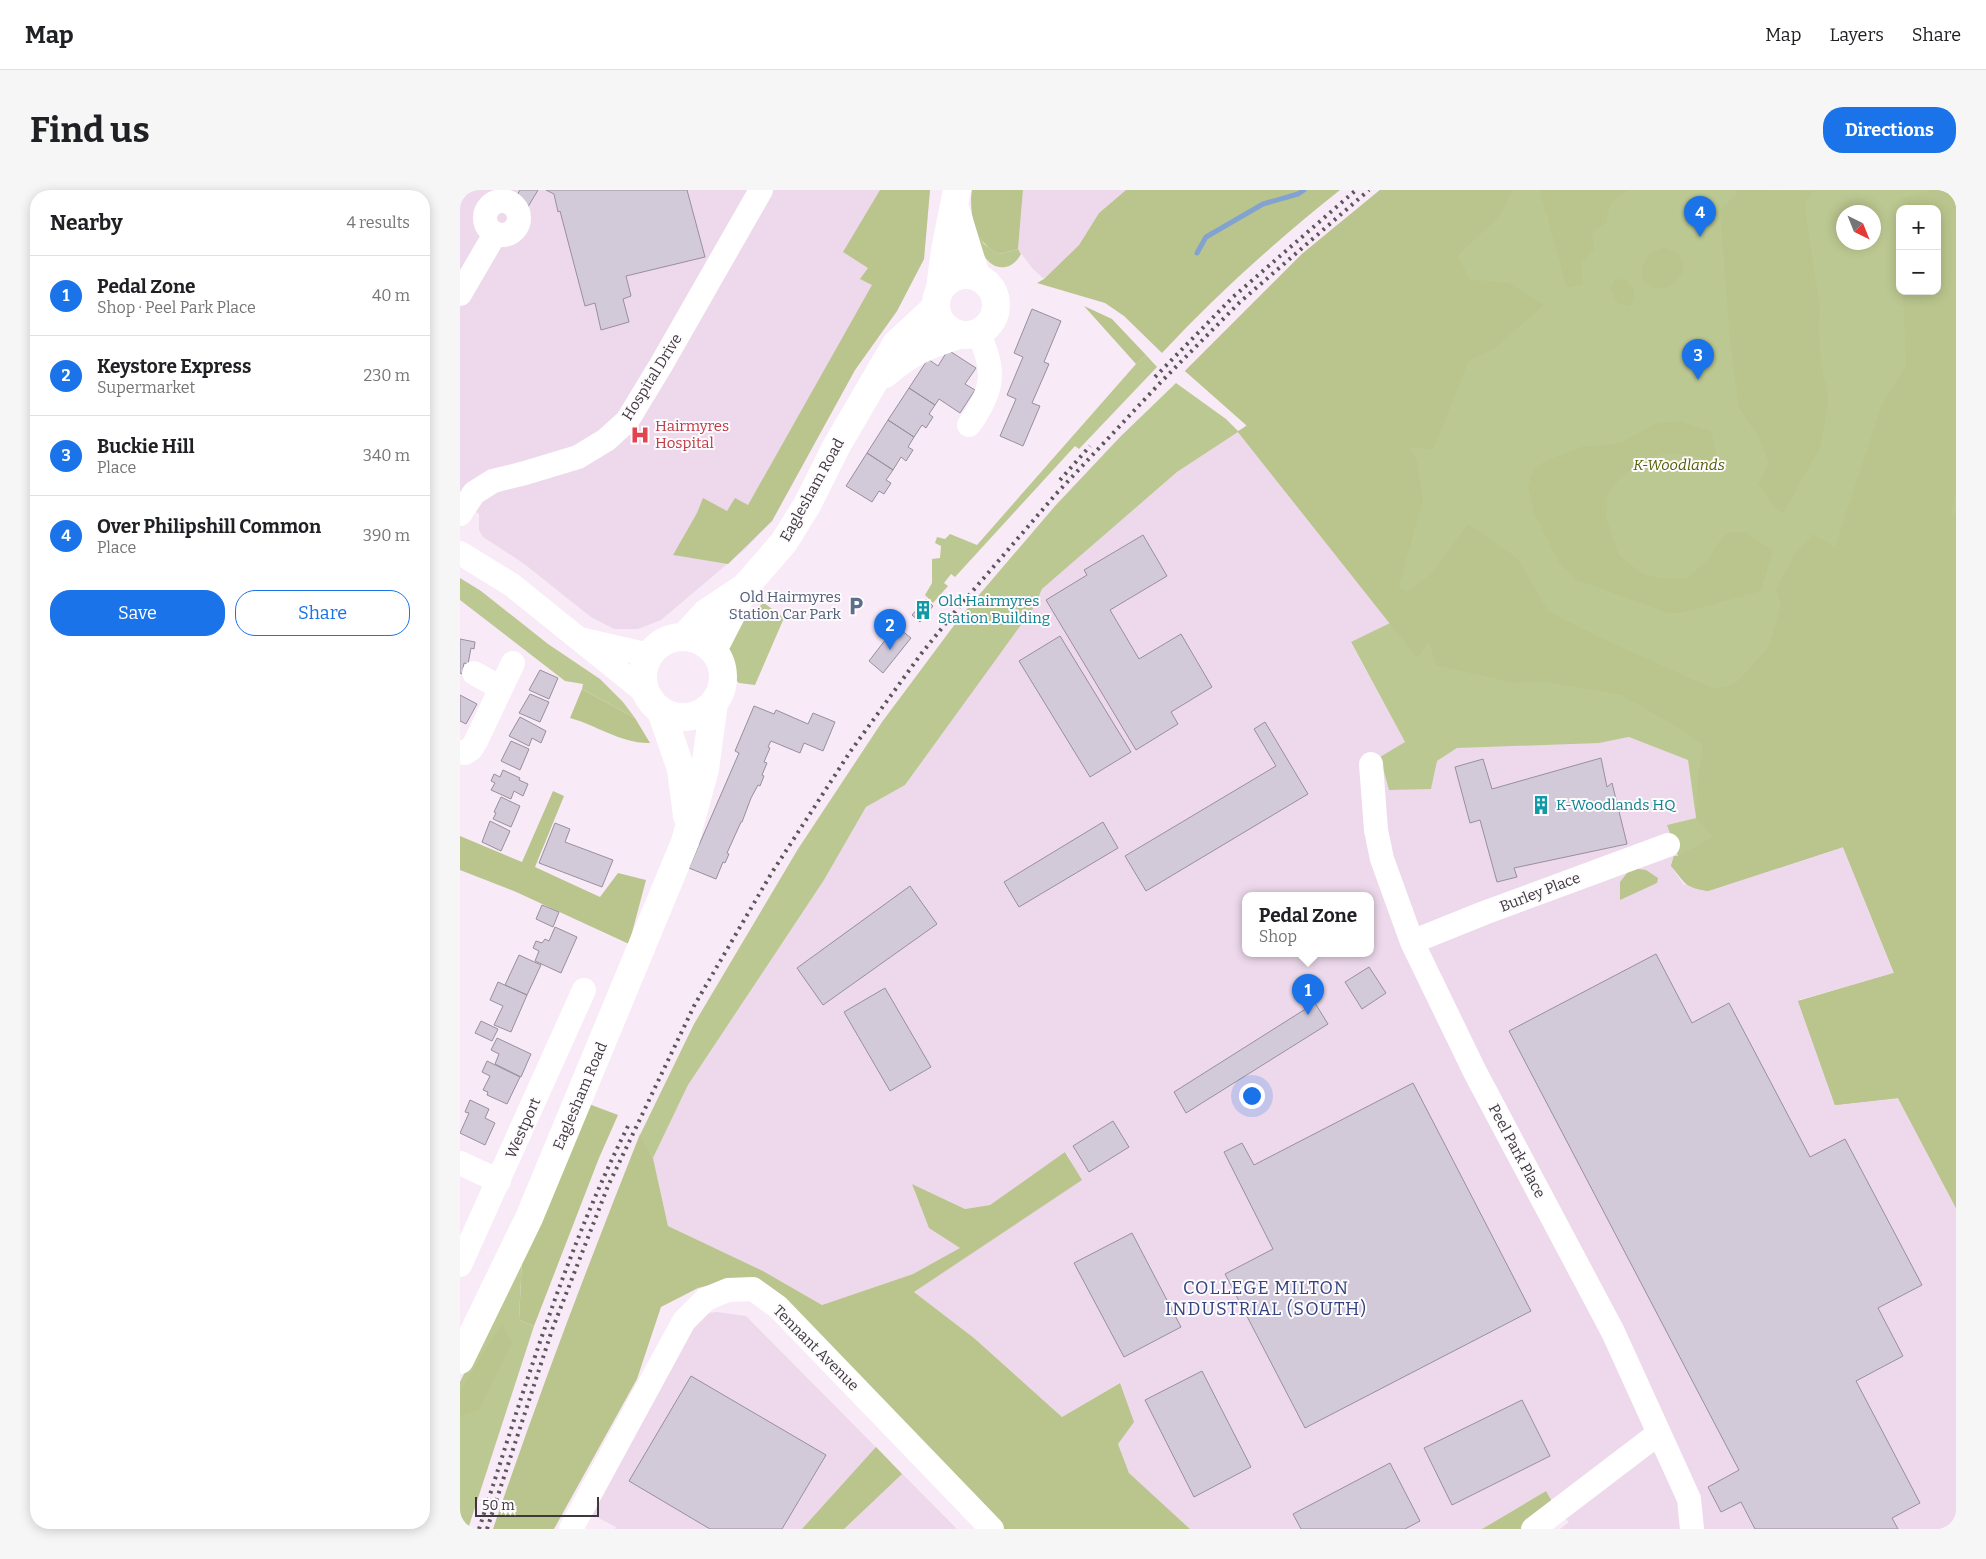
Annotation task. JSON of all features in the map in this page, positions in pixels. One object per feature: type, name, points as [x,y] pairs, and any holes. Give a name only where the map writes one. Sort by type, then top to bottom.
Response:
[{"type":"main road","points":[[956,198],[976,276]]},
{"type":"main road","points":[[938,297],[947,281],[956,276],[965,274],[976,276],[989,284],[994,292],[997,301],[993,320],[969,334],[950,331],[943,325],[938,316],[938,297],[945,250],[956,198]]},
{"type":"main road","name":"Eaglesham Road","points":[[713,650],[746,586],[784,542],[807,505],[836,447],[896,344],[938,297]]},
{"type":"main road","name":"Eaglesham Road","points":[[869,389],[903,358],[928,344],[969,334]]},
{"type":"main road","name":"Eaglesham Road","points":[[685,636],[706,612],[746,586]]},
{"type":"main road","points":[[685,636],[700,640],[713,650],[720,659],[723,670],[723,682],[721,692],[706,711],[695,716],[684,717],[673,716],[654,702],[643,682],[643,672],[649,655],[665,641],[685,636]]},
{"type":"main road","name":"Eaglesham Road","points":[[654,702],[681,769],[689,828]]},
{"type":"main road","name":"Eaglesham Road","points":[[460,1360],[529,1218],[685,842],[705,769],[714,703]]},
{"type":"street","name":"Hospital Drive","points":[[460,514],[474,493],[493,481],[578,456],[606,440],[627,421],[761,190]]},
{"type":"street","points":[[460,294],[495,234]]},
{"type":"street","points":[[969,334],[985,347],[991,365],[990,388],[970,425]]},
{"type":"street","points":[[460,553],[512,586],[654,702]]},
{"type":"street","points":[[577,638],[649,655]]},
{"type":"street","points":[[460,752],[465,753],[471,749],[476,741],[513,663]]},
{"type":"street","points":[[474,673],[501,688]]},
{"type":"street","name":"Peel Park Place","points":[[1371,764],[1376,830],[1382,859],[1412,942],[1475,1072],[1613,1332],[1689,1499],[1692,1529]]},
{"type":"street","name":"Burley Place","points":[[1412,942],[1484,913],[1668,845]]},
{"type":"street","name":"Westport","points":[[460,1265],[584,990]]},
{"type":"street","points":[[460,1163],[499,1181]]},
{"type":"street","name":"Tennant Avenue","points":[[571,1529],[684,1322],[706,1299],[728,1290],[753,1289],[778,1307],[992,1529]]},
{"type":"street","points":[[1533,1529],[1659,1433]]},
{"type":"shaded area","name":"Hairmyres Hospital","points":[[460,190],[930,190],[924,259],[897,311],[855,370],[772,521],[745,549],[661,620],[638,629],[614,629],[591,617],[523,563],[483,537],[479,530],[479,514],[460,500]]},
{"type":"shaded area","points":[[1023,190],[1126,190],[1099,213],[1079,245],[1044,279],[1032,268],[1018,249]]},
{"type":"shaded area","points":[[1238,432],[1390,623],[1351,643],[1405,742],[1437,761],[1457,748],[1535,741],[1599,743],[1629,737],[1688,757],[1696,818],[1668,825],[1678,856],[1671,866],[1684,885],[1812,856],[1843,847],[1894,974],[1798,1000],[1898,1098],[1956,1208],[1956,1529],[1560,1529],[1569,1522],[1557,1510],[1546,1491],[1482,1529],[1190,1529],[1129,1473],[1118,1444],[1119,1383],[1062,1417],[974,1338],[914,1292],[1081,1180],[1066,1152],[990,1205],[965,1209],[912,1184],[930,1228],[961,1248],[913,1274],[822,1305],[763,1271],[668,1226],[653,1158],[688,1085],[824,880],[866,807],[905,785],[1033,607],[1042,589],[1177,472]]},
{"type":"shaded area","points":[[717,1312],[746,1316],[957,1529],[615,1529],[616,1527],[589,1513],[682,1336],[702,1314]]},
{"type":"green space","points":[[880,190],[930,190],[924,259],[897,311],[855,370],[772,521],[728,564],[673,555],[697,513],[703,498],[727,511],[735,498],[748,505],[872,285],[860,279],[868,268],[843,252]]},
{"type":"green space","points":[[972,190],[1023,190],[1018,249],[999,254],[988,247],[981,239],[977,233],[973,218]]},
{"type":"green space","points":[[1126,190],[1340,190],[1248,268],[1162,353],[1124,316],[1105,303],[1037,283],[1044,279],[1079,245],[1099,213]]},
{"type":"green space","name":"K-Woodlands","points":[[1380,190],[1956,190],[1956,1208],[1898,1098],[1835,1105],[1798,1001],[1894,973],[1843,847],[1708,891],[1689,886],[1671,866],[1674,856],[1678,856],[1667,825],[1696,818],[1688,760],[1629,737],[1599,743],[1457,748],[1437,761],[1431,789],[1389,790],[1380,757],[1405,742],[1351,642],[1390,623],[1238,432],[1177,472],[1042,589],[1034,607],[905,785],[866,807],[824,880],[688,1085],[653,1158],[640,1135],[694,1024],[798,849],[882,722],[961,616],[1055,506],[1120,437],[1176,383],[1226,419],[1238,431],[1247,426],[1185,371],[1302,254]]},
{"type":"green space","points":[[1380,190],[1513,190],[1499,217],[1458,255],[1469,279],[1509,283],[1544,305],[1494,349],[1469,360],[1433,450],[1410,447],[1417,461],[1423,500],[1399,587],[1406,592],[1431,574],[1468,524],[1517,558],[1548,611],[1599,637],[1714,689],[1735,684],[1768,648],[1781,606],[1776,590],[1794,555],[1813,534],[1835,547],[1882,404],[1906,366],[1903,295],[1941,295],[1941,205],[1903,205],[1903,198],[1932,190],[1956,190],[1956,491],[1951,516],[1956,514],[1956,1208],[1898,1098],[1835,1105],[1798,1001],[1894,973],[1843,847],[1708,891],[1689,886],[1671,866],[1674,856],[1678,856],[1713,837],[1696,818],[1698,775],[1703,745],[1674,725],[1621,695],[1547,682],[1513,683],[1436,665],[1429,642],[1417,658],[1238,432],[1247,425],[1185,371],[1302,254]]},
{"type":"green space","points":[[1538,190],[1632,190],[1620,195],[1613,201],[1606,223],[1592,232],[1594,250],[1581,264],[1583,284],[1567,288]]},
{"type":"green space","points":[[1737,190],[1814,191],[1805,203],[1806,217],[1820,307],[1821,365],[1829,400],[1820,448],[1783,513],[1777,510],[1758,484],[1769,463],[1758,436],[1739,408],[1730,341],[1720,210],[1736,195]]},
{"type":"green space","points":[[976,229],[984,244],[999,254],[1018,249],[1021,254],[1017,260],[1007,267],[996,266],[990,263],[981,250]]},
{"type":"green space","points":[[1664,248],[1679,254],[1684,268],[1679,278],[1671,285],[1655,288],[1648,285],[1643,279],[1642,271],[1648,255]]},
{"type":"green space","points":[[1619,279],[1626,280],[1634,290],[1634,301],[1629,306],[1618,304],[1610,289],[1614,281]]},
{"type":"green space","points":[[1084,306],[1112,319],[1146,355],[1136,364]]},
{"type":"green space","points":[[1146,355],[1157,367],[1079,449],[1075,446],[955,577],[951,574],[944,583],[948,586],[933,603],[925,595],[932,583],[932,559],[940,558],[941,546],[935,543],[937,537],[945,539],[950,534],[977,545]]},
{"type":"green space","points":[[1679,421],[1711,431],[1719,465],[1696,457],[1671,453],[1653,457],[1637,464],[1620,478],[1608,494],[1606,518],[1619,555],[1642,574],[1659,578],[1685,579],[1708,561],[1716,546],[1725,535],[1731,532],[1745,532],[1773,551],[1761,591],[1681,613],[1668,613],[1577,580],[1560,564],[1534,513],[1528,486],[1534,469],[1547,460],[1582,447],[1621,443],[1655,424]]},
{"type":"green space","points":[[460,578],[481,591],[548,644],[600,679],[623,702],[635,718],[582,689],[583,684],[565,681],[460,600]]},
{"type":"green space","points":[[764,603],[784,618],[755,685],[739,683],[732,676],[727,648],[733,625]]},
{"type":"green space","points":[[582,689],[635,718],[650,743],[619,737],[570,718]]},
{"type":"green space","points":[[553,791],[564,796],[535,867],[600,897],[618,873],[646,880],[629,944],[514,891],[460,870],[460,836],[522,862]]},
{"type":"green space","points":[[1631,868],[1646,870],[1658,878],[1657,883],[1620,900],[1620,882]]},
{"type":"green space","points":[[589,1104],[618,1115],[599,1158],[534,1326],[519,1320],[522,1259]]},
{"type":"green space","points":[[640,1134],[653,1158],[668,1226],[763,1271],[822,1305],[913,1274],[960,1248],[929,1228],[912,1184],[965,1209],[990,1205],[1065,1152],[1082,1180],[914,1292],[974,1338],[1062,1417],[1120,1383],[1134,1422],[1118,1444],[1129,1473],[1190,1529],[999,1529],[736,1279],[698,1288],[661,1307],[637,1379],[554,1529],[493,1529],[564,1331]]},
{"type":"green space","points":[[522,1259],[519,1320],[534,1326],[468,1529],[460,1529],[460,1382]]},
{"type":"green space","points":[[502,1323],[512,1342],[479,1410],[460,1416],[460,1391]]},
{"type":"green space","points":[[876,1447],[902,1474],[844,1529],[802,1529]]},
{"type":"green space","points":[[1546,1491],[1557,1510],[1533,1529],[1482,1529]]},
{"type":"building","points":[[520,190],[538,190],[526,210],[513,202]]},
{"type":"building","points":[[546,190],[687,190],[705,257],[626,276],[631,296],[623,299],[629,322],[601,330],[595,303],[585,306],[560,211],[558,212],[554,194]]},
{"type":"building","points":[[1032,309],[1061,321],[1044,362],[1049,364],[1032,403],[1040,406],[1023,446],[1000,436],[1016,399],[1007,395],[1023,357],[1014,353]]},
{"type":"building","points":[[948,350],[976,368],[965,384],[975,390],[960,413],[939,399],[935,405],[909,388],[928,359],[938,366]]},
{"type":"building","points":[[909,388],[935,405],[929,414],[933,417],[926,428],[922,425],[914,437],[888,420]]},
{"type":"building","points":[[888,420],[914,437],[908,447],[913,450],[906,461],[901,457],[893,470],[867,453]]},
{"type":"building","points":[[867,453],[893,470],[886,480],[891,483],[884,494],[879,491],[872,502],[846,486]]},
{"type":"building","points":[[1143,535],[1167,576],[1110,610],[1139,659],[1181,634],[1212,687],[1171,712],[1178,724],[1136,750],[1046,600],[1087,575],[1084,570]]},
{"type":"building","name":"Old Hairmyres Station Building","points":[[926,599],[933,606],[920,622],[912,615]]},
{"type":"building","points":[[896,626],[911,638],[883,673],[869,661]]},
{"type":"building","points":[[1060,636],[1131,752],[1090,777],[1019,661]]},
{"type":"building","points":[[460,639],[475,642],[474,649],[471,648],[468,664],[464,663],[462,674],[460,673]]},
{"type":"building","points":[[540,670],[558,678],[549,699],[529,690]]},
{"type":"building","points":[[530,694],[549,702],[540,722],[519,713]]},
{"type":"building","points":[[460,695],[477,704],[466,724],[460,721]]},
{"type":"building","points":[[754,706],[774,714],[776,710],[808,724],[813,713],[835,722],[823,751],[804,743],[800,753],[771,741],[764,762],[767,763],[762,775],[764,776],[760,786],[758,785],[751,798],[727,853],[729,854],[725,863],[723,862],[716,879],[689,868],[739,753],[735,751]]},
{"type":"building","points":[[520,717],[546,731],[541,743],[532,738],[529,746],[509,736]]},
{"type":"building","points":[[1265,722],[1308,794],[1146,891],[1125,856],[1276,766],[1254,729]]},
{"type":"building","points":[[511,741],[529,749],[520,770],[501,761]]},
{"type":"building","name":"K-Woodlands HQ","points":[[1601,758],[1607,787],[1612,783],[1627,844],[1514,868],[1517,877],[1497,882],[1480,820],[1470,823],[1455,767],[1483,759],[1492,789]]},
{"type":"building","points":[[503,770],[528,784],[523,796],[514,791],[511,799],[491,790],[495,783],[491,781],[494,774],[500,777]]},
{"type":"building","points":[[501,797],[520,806],[511,827],[493,819]]},
{"type":"building","points":[[490,821],[510,831],[501,851],[482,842]]},
{"type":"building","points":[[1103,822],[1118,848],[1019,907],[1004,882]]},
{"type":"building","points":[[555,823],[570,829],[565,842],[613,860],[602,887],[539,863]]},
{"type":"building","points":[[910,886],[937,924],[823,1005],[797,968]]},
{"type":"building","points":[[542,905],[559,912],[553,927],[536,919]]},
{"type":"building","points":[[555,927],[577,937],[561,973],[535,961],[539,951],[533,948],[536,941],[542,943],[545,939],[549,941]]},
{"type":"building","points":[[1656,954],[1692,1023],[1729,1003],[1810,1157],[1845,1139],[1922,1285],[1878,1308],[1903,1356],[1856,1381],[1920,1503],[1892,1518],[1898,1529],[1755,1529],[1741,1502],[1721,1512],[1708,1487],[1739,1470],[1509,1031]]},
{"type":"building","points":[[519,955],[541,965],[527,995],[505,985]]},
{"type":"building","points":[[1369,967],[1386,993],[1362,1009],[1345,982]]},
{"type":"building","points":[[498,982],[527,995],[511,1032],[494,1025],[503,1006],[490,1000]]},
{"type":"building","points":[[885,988],[931,1067],[890,1091],[844,1012]]},
{"type":"building","points":[[1315,1003],[1328,1024],[1186,1113],[1174,1092]]},
{"type":"building","points":[[481,1021],[498,1029],[492,1041],[475,1033]]},
{"type":"building","points":[[497,1038],[531,1054],[521,1077],[495,1064],[499,1054],[491,1050]]},
{"type":"building","points":[[487,1061],[520,1077],[507,1104],[487,1095],[488,1092],[483,1090],[490,1076],[482,1072]]},
{"type":"building","points":[[1413,1083],[1531,1311],[1305,1428],[1225,1274],[1273,1249],[1224,1152],[1242,1143],[1254,1165]]},
{"type":"building","points":[[470,1100],[489,1109],[485,1118],[495,1123],[485,1145],[460,1133],[469,1113],[465,1112]]},
{"type":"building","points":[[1113,1121],[1129,1147],[1089,1172],[1073,1146]]},
{"type":"building","points":[[1132,1233],[1181,1327],[1124,1357],[1074,1263]]},
{"type":"building","points":[[1202,1371],[1251,1467],[1194,1497],[1145,1400]]},
{"type":"building","points":[[691,1376],[826,1455],[782,1529],[710,1529],[629,1481]]},
{"type":"building","points":[[1522,1400],[1550,1456],[1452,1505],[1424,1448]]},
{"type":"building","points":[[1390,1463],[1420,1521],[1405,1529],[1301,1529],[1293,1514]]},
{"type":"waterway","points":[[1197,253],[1206,237],[1263,204],[1298,194],[1304,190]]},
{"type":"railway","points":[[1155,377],[1233,297],[1356,190]]},
{"type":"railway","points":[[487,1529],[552,1330],[608,1186],[694,1006],[771,874],[850,752],[921,654],[1056,494],[1160,383],[1240,302],[1369,190]]},
{"type":"railway","points":[[1060,480],[1090,446]]},
{"type":"railway","points":[[479,1529],[564,1274],[605,1174],[628,1126]]},
{"type":"place","name":"Over Philipshill Common","points":[[1700,237]]},
{"type":"place","name":"Buckie Hill","points":[[1698,380]]},
{"type":"place","name":"Hairmyres Hospital","points":[[640,435]]},
{"type":"place","name":"Old Hairmyres Station Car Park","points":[[856,606]]},
{"type":"place","name":"Old Hairmyres Station Building","points":[[923,610]]},
{"type":"place","name":"Keystore Express","points":[[890,650]]},
{"type":"place","name":"K-Woodlands HQ","points":[[1541,805]]},
{"type":"place","name":"Pedal Zone","points":[[1308,1015]]},
{"type":"district","name":"COLLEGE MILTON INDUSTRIAL (SOUTH)","points":[[1266,1298]]}]
